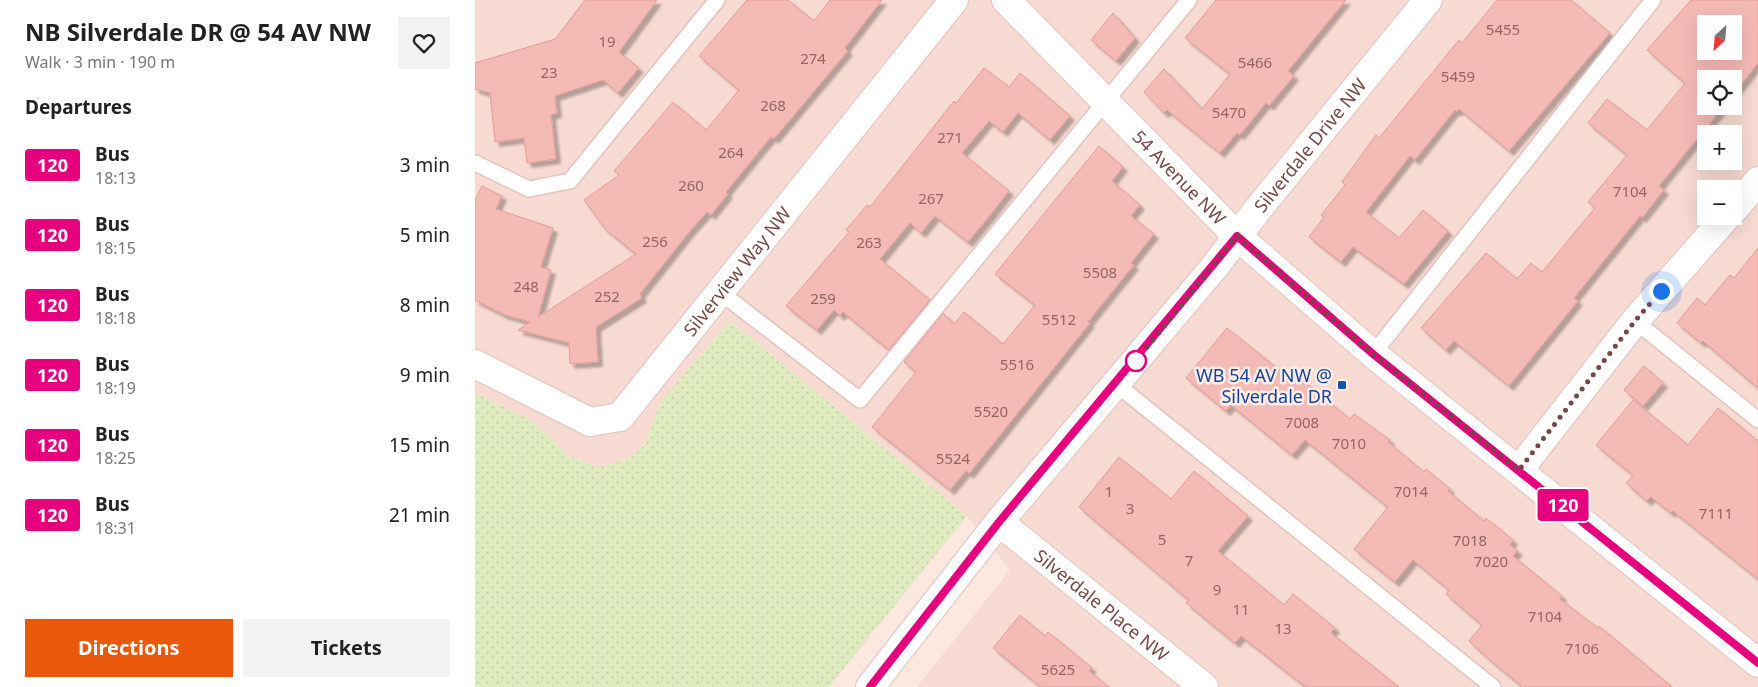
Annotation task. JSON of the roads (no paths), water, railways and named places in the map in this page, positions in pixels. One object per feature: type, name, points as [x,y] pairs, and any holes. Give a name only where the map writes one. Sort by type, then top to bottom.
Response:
[{"type":"street","name":"Silverview Way NW","points":[[475,364],[590,422],[620,417],[954,0]]},
{"type":"street","name":"54 Avenue NW","points":[[1006,0],[1237,236],[1373,354],[1758,663]]},
{"type":"street","name":"Silverdale Drive NW","points":[[870,687],[999,522],[1116,384],[1428,0]]},
{"type":"street","points":[[1742,199],[1758,181]]},
{"type":"street","points":[[1519,470],[1635,321],[1719,225]]},
{"type":"street","name":"Silverdale Place NW","points":[[999,522],[1204,687]]},
{"type":"lane","points":[[475,163],[529,189],[570,181],[717,0]]},
{"type":"lane","points":[[720,292],[860,400],[1189,0]]},
{"type":"lane","points":[[1373,354],[1653,0]]},
{"type":"lane","points":[[1635,321],[1758,420]]},
{"type":"lane","points":[[1116,384],[1493,687]]},
{"type":"place","name":"WB 54 AV NW @ Silverdale DR","points":[[1342,385]]}]
